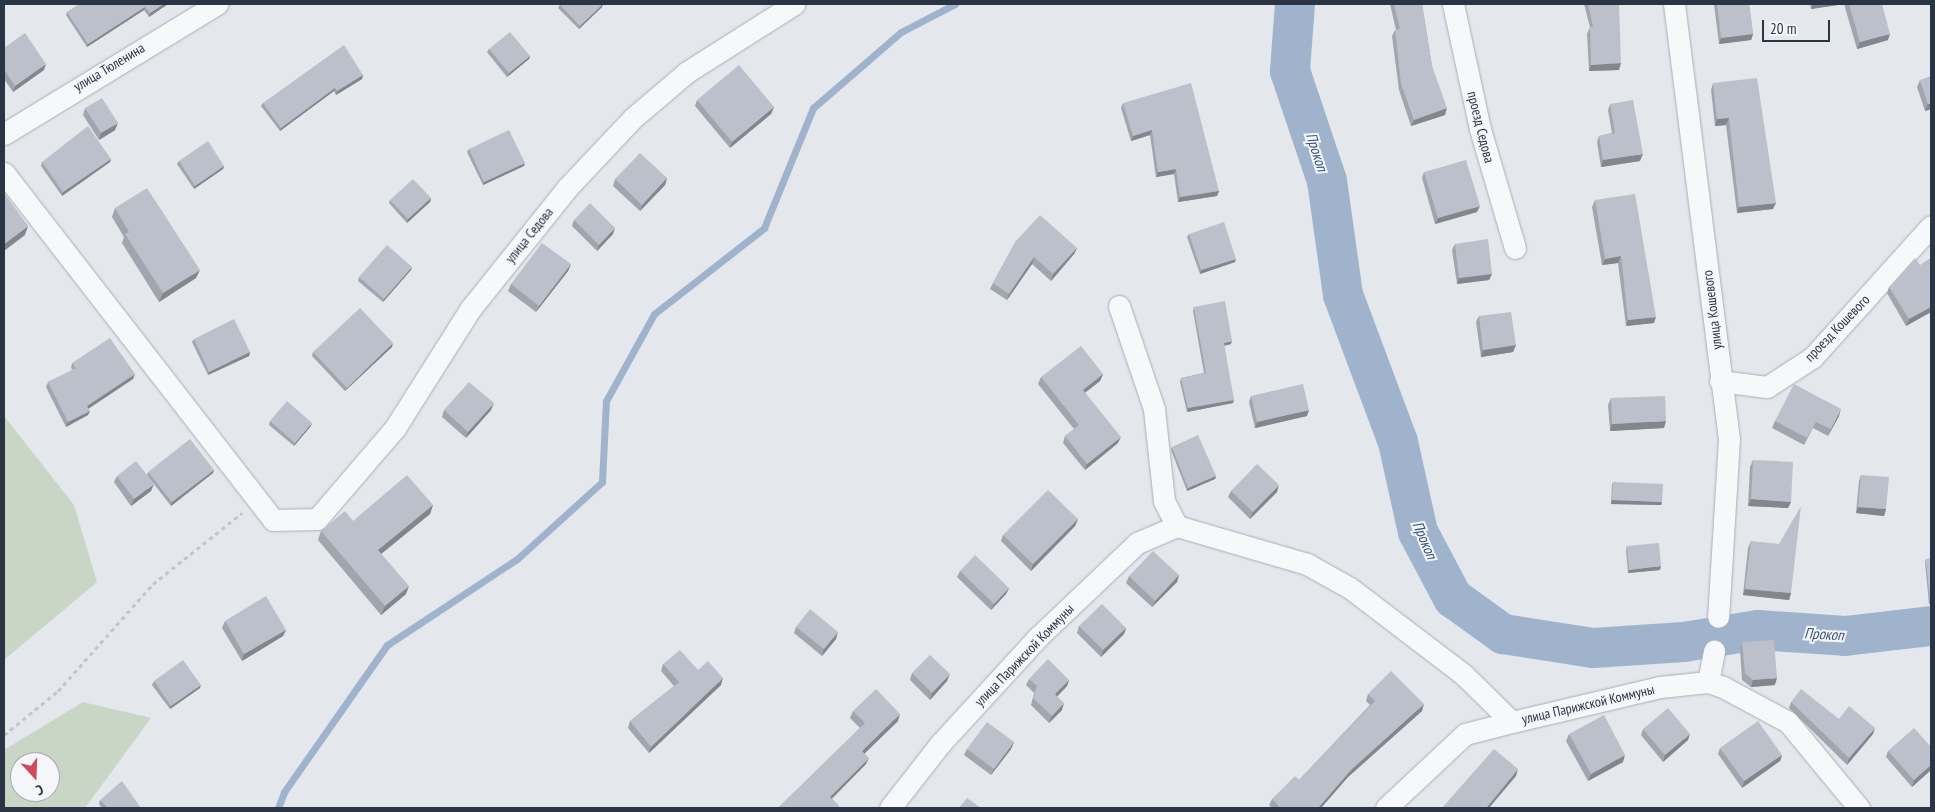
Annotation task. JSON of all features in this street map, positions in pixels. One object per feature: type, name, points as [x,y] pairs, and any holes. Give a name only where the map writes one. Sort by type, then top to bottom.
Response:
[{"type":"street","name":"улица Тюленина","points":[[4,134],[217,4]]},
{"type":"street","name":"улица Седова","points":[[257,501],[273,520],[317,519],[394,428],[472,308],[567,188],[633,118],[687,72],[794,4]]},
{"type":"street","name":"проезд Седова","points":[[1453,4],[1480,129],[1515,248]]},
{"type":"street","name":"улица Кошевого","points":[[1674,4],[1720,381],[1730,439],[1718,617]]},
{"type":"street","points":[[4,173],[257,501]]},
{"type":"street","name":"проезд Кошевого","points":[[1720,381],[1767,387],[1813,357],[1931,226]]},
{"type":"street","points":[[1119,306],[1154,409],[1164,501],[1177,526]]},
{"type":"street","name":"улица Парижской Коммуны","points":[[890,808],[940,744],[1037,638],[1137,543],[1177,526],[1307,564],[1350,588],[1464,674],[1512,722],[1660,687],[1708,682]]},
{"type":"street","points":[[1714,651],[1708,682],[1788,722],[1859,808]]},
{"type":"street","points":[[1386,808],[1465,734],[1512,722]]},
{"type":"path","points":[[4,735],[58,690],[153,584],[257,501]]},
{"type":"green space","points":[[4,416],[74,505],[97,582],[4,660]]},
{"type":"green space","points":[[83,702],[151,718],[85,808],[4,808],[4,750]]},
{"type":"building","points":[[80,4],[164,4],[150,13],[145,7],[88,44],[67,12]]},
{"type":"building","points":[[560,4],[603,4],[580,26]]},
{"type":"building","points":[[1394,4],[1422,4],[1432,66],[1447,108],[1414,120],[1401,84],[1395,30],[1400,29]]},
{"type":"building","points":[[1588,4],[1619,4],[1621,63],[1591,65],[1590,27],[1593,27]]},
{"type":"building","points":[[1717,4],[1749,4],[1753,34],[1721,38]]},
{"type":"building","points":[[1849,4],[1882,4],[1890,34],[1860,42]]},
{"type":"building","points":[[510,32],[530,56],[509,73],[489,49]]},
{"type":"building","points":[[25,33],[46,64],[15,86],[4,69],[4,48]]},
{"type":"building","points":[[344,45],[363,75],[337,91],[335,88],[281,128],[263,103]]},
{"type":"building","points":[[739,65],[774,107],[732,142],[697,100]]},
{"type":"building","points":[[1931,76],[1931,103],[1928,104],[1920,80]]},
{"type":"building","points":[[1757,78],[1776,203],[1739,207],[1729,118],[1717,119],[1713,83]]},
{"type":"building","points":[[1191,83],[1219,191],[1180,197],[1176,169],[1158,172],[1152,130],[1133,136],[1123,103]]},
{"type":"building","points":[[102,98],[118,123],[101,133],[85,108]]},
{"type":"building","points":[[1633,100],[1643,154],[1603,160],[1599,136],[1615,133],[1610,104]]},
{"type":"building","points":[[88,126],[111,159],[63,192],[42,162]]},
{"type":"building","points":[[509,130],[525,163],[484,182],[469,149]]},
{"type":"building","points":[[208,141],[224,166],[195,186],[179,161]]},
{"type":"building","points":[[640,153],[667,178],[642,205],[615,179]]},
{"type":"building","points":[[1466,160],[1480,206],[1438,218],[1424,172]]},
{"type":"building","points":[[413,179],[431,198],[408,219],[390,200]]},
{"type":"building","points":[[147,188],[200,270],[163,293],[125,234],[129,232],[115,208]]},
{"type":"building","points":[[4,193],[28,226],[4,244]]},
{"type":"building","points":[[1635,194],[1656,317],[1628,320],[1621,256],[1605,259],[1595,200]]},
{"type":"building","points":[[590,203],[615,228],[599,245],[574,220]]},
{"type":"building","points":[[1040,215],[1077,248],[1053,274],[1034,257],[1009,294],[993,283],[1016,241]]},
{"type":"building","points":[[1224,222],[1236,259],[1201,270],[1189,234]]},
{"type":"building","points":[[1488,239],[1492,274],[1459,278],[1455,244]]},
{"type":"building","points":[[542,243],[571,264],[539,306],[511,284]]},
{"type":"building","points":[[387,245],[412,267],[384,299],[359,277]]},
{"type":"building","points":[[1915,258],[1920,265],[1931,258],[1931,307],[1909,319],[1889,287]]},
{"type":"building","points":[[1225,301],[1232,341],[1224,343],[1234,400],[1188,408],[1181,378],[1206,373],[1194,307]]},
{"type":"building","points":[[360,308],[393,343],[347,388],[313,352]]},
{"type":"building","points":[[1511,312],[1516,345],[1483,350],[1479,316]]},
{"type":"building","points":[[234,319],[250,352],[209,372],[194,339]]},
{"type":"building","points":[[110,338],[135,374],[87,406],[90,411],[68,422],[48,382],[76,368],[72,363]]},
{"type":"building","points":[[1081,346],[1103,374],[1083,390],[1121,437],[1087,464],[1065,436],[1079,425],[1041,377]]},
{"type":"building","points":[[469,382],[494,403],[468,432],[444,410]]},
{"type":"building","points":[[1303,384],[1309,410],[1257,422],[1251,396]]},
{"type":"building","points":[[1794,384],[1841,409],[1831,429],[1816,422],[1807,438],[1775,421]]},
{"type":"building","points":[[1665,396],[1666,421],[1612,424],[1611,398]]},
{"type":"building","points":[[287,401],[312,423],[295,443],[270,421]]},
{"type":"building","points":[[1198,435],[1216,476],[1188,488],[1172,447]]},
{"type":"building","points":[[190,439],[214,470],[172,502],[148,472]]},
{"type":"building","points":[[1753,460],[1793,462],[1791,502],[1751,499]]},
{"type":"building","points":[[136,461],[154,484],[134,499],[117,476]]},
{"type":"building","points":[[1257,464],[1279,485],[1253,512],[1231,491]]},
{"type":"building","points":[[407,475],[433,505],[378,550],[409,586],[385,606],[321,531],[345,511],[353,521]]},
{"type":"building","points":[[1861,475],[1889,477],[1886,509],[1858,507]]},
{"type":"building","points":[[1613,482],[1663,484],[1662,502],[1612,500]]},
{"type":"building","points":[[1048,490],[1078,519],[1033,564],[1003,535]]},
{"type":"building","points":[[1801,506],[1791,593],[1745,589],[1751,541],[1779,544]]},
{"type":"building","points":[[1659,543],[1661,566],[1629,570],[1627,546]]},
{"type":"building","points":[[1153,551],[1179,575],[1155,601],[1129,576]]},
{"type":"building","points":[[975,555],[1009,588],[994,604],[960,571]]},
{"type":"building","points":[[1931,558],[1931,600],[1930,600],[1926,559]]},
{"type":"building","points":[[266,596],[286,630],[244,654],[225,621]]},
{"type":"building","points":[[1102,604],[1126,628],[1103,650],[1079,626]]},
{"type":"building","points":[[810,609],[838,632],[824,649],[796,627]]},
{"type":"building","points":[[1774,640],[1777,678],[1753,680],[1745,673],[1742,642]]},
{"type":"building","points":[[680,650],[698,670],[708,661],[723,678],[651,747],[630,721],[679,682],[663,664]]},
{"type":"building","points":[[930,655],[950,674],[932,693],[912,673]]},
{"type":"building","points":[[1048,659],[1069,680],[1055,694],[1064,703],[1052,716],[1033,698],[1037,686],[1029,679]]},
{"type":"building","points":[[183,660],[201,685],[171,706],[154,681]]},
{"type":"building","points":[[1391,671],[1424,704],[1351,770],[1318,808],[1277,808],[1279,806],[1272,799],[1295,776],[1299,780],[1375,701],[1368,694]]},
{"type":"building","points":[[876,689],[900,714],[862,751],[869,758],[830,797],[839,806],[838,808],[778,808],[865,723],[853,711]]},
{"type":"building","points":[[1801,689],[1839,719],[1849,706],[1875,728],[1849,758],[1791,702]]},
{"type":"building","points":[[1668,708],[1690,734],[1665,755],[1643,729]]},
{"type":"building","points":[[1604,715],[1625,755],[1591,774],[1569,734]]},
{"type":"building","points":[[1758,721],[1782,755],[1744,781],[1720,748]]},
{"type":"building","points":[[987,722],[1014,742],[994,769],[967,749]]},
{"type":"building","points":[[1914,728],[1931,747],[1931,765],[1914,780],[1888,751]]},
{"type":"building","points":[[1494,749],[1518,769],[1486,808],[1442,808]]},
{"type":"building","points":[[122,781],[141,808],[108,808],[100,800]]},
{"type":"building","points":[[967,798],[981,808],[959,808]]},
{"type":"waterway","points":[[278,808],[284,792],[387,645],[517,559],[602,482],[606,401],[654,314],[764,228],[813,108],[901,32],[955,4]]},
{"type":"waterway","name":"Прокоп","points":[[1295,4],[1290,71],[1327,181],[1343,295],[1398,442],[1418,532],[1453,598],[1503,634],[1593,648],[1684,642],[1758,630],[1845,636],[1931,626]]}]
